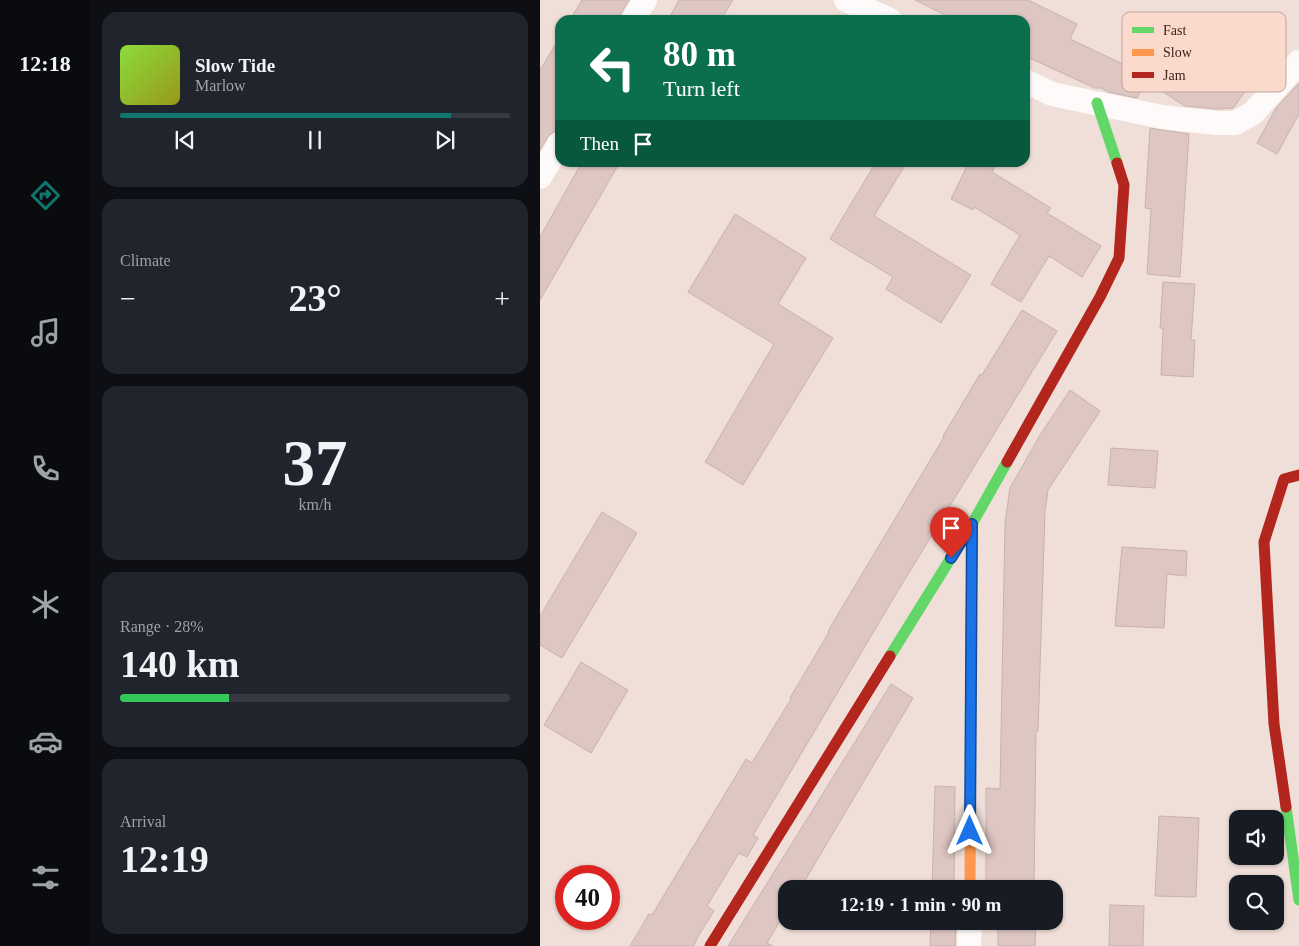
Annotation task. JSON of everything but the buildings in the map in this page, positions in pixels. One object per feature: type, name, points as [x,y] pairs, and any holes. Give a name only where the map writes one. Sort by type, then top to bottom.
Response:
[{"type":"street","points":[[636,15],[645,0]]},
{"type":"street","points":[[846,0],[879,15]]},
{"type":"street","points":[[1286,76],[1299,62]]},
{"type":"street","points":[[1030,83],[1052,94],[1162,117],[1216,123],[1235,122],[1253,113],[1272,92]]},
{"type":"street","points":[[710,946],[972,524],[1100,297],[1119,258],[1124,185],[1097,103]]},
{"type":"street","points":[[540,177],[555,152]]},
{"type":"street","points":[[1299,475],[1284,479],[1264,542],[1274,724],[1299,900]]},
{"type":"street","points":[[970,880],[972,524]]},
{"type":"street","points":[[969,946],[970,930]]},
{"type":"traffic: fast","points":[[1097,103],[1117,163]]},
{"type":"traffic: fast","points":[[890,656],[972,524],[1007,462]]},
{"type":"traffic: fast","points":[[1286,807],[1299,900]]},
{"type":"traffic: slow","points":[[970,880],[971,663]]},
{"type":"traffic: jam","points":[[1007,462],[1100,297],[1119,258],[1124,185],[1117,163]]},
{"type":"traffic: jam","points":[[1286,807],[1274,724],[1264,542],[1284,479],[1299,475]]},
{"type":"traffic: jam","points":[[971,663],[972,524]]},
{"type":"traffic: jam","points":[[710,946],[890,656]]},
{"type":"route","points":[[951,558],[972,524],[970,831]]}]
